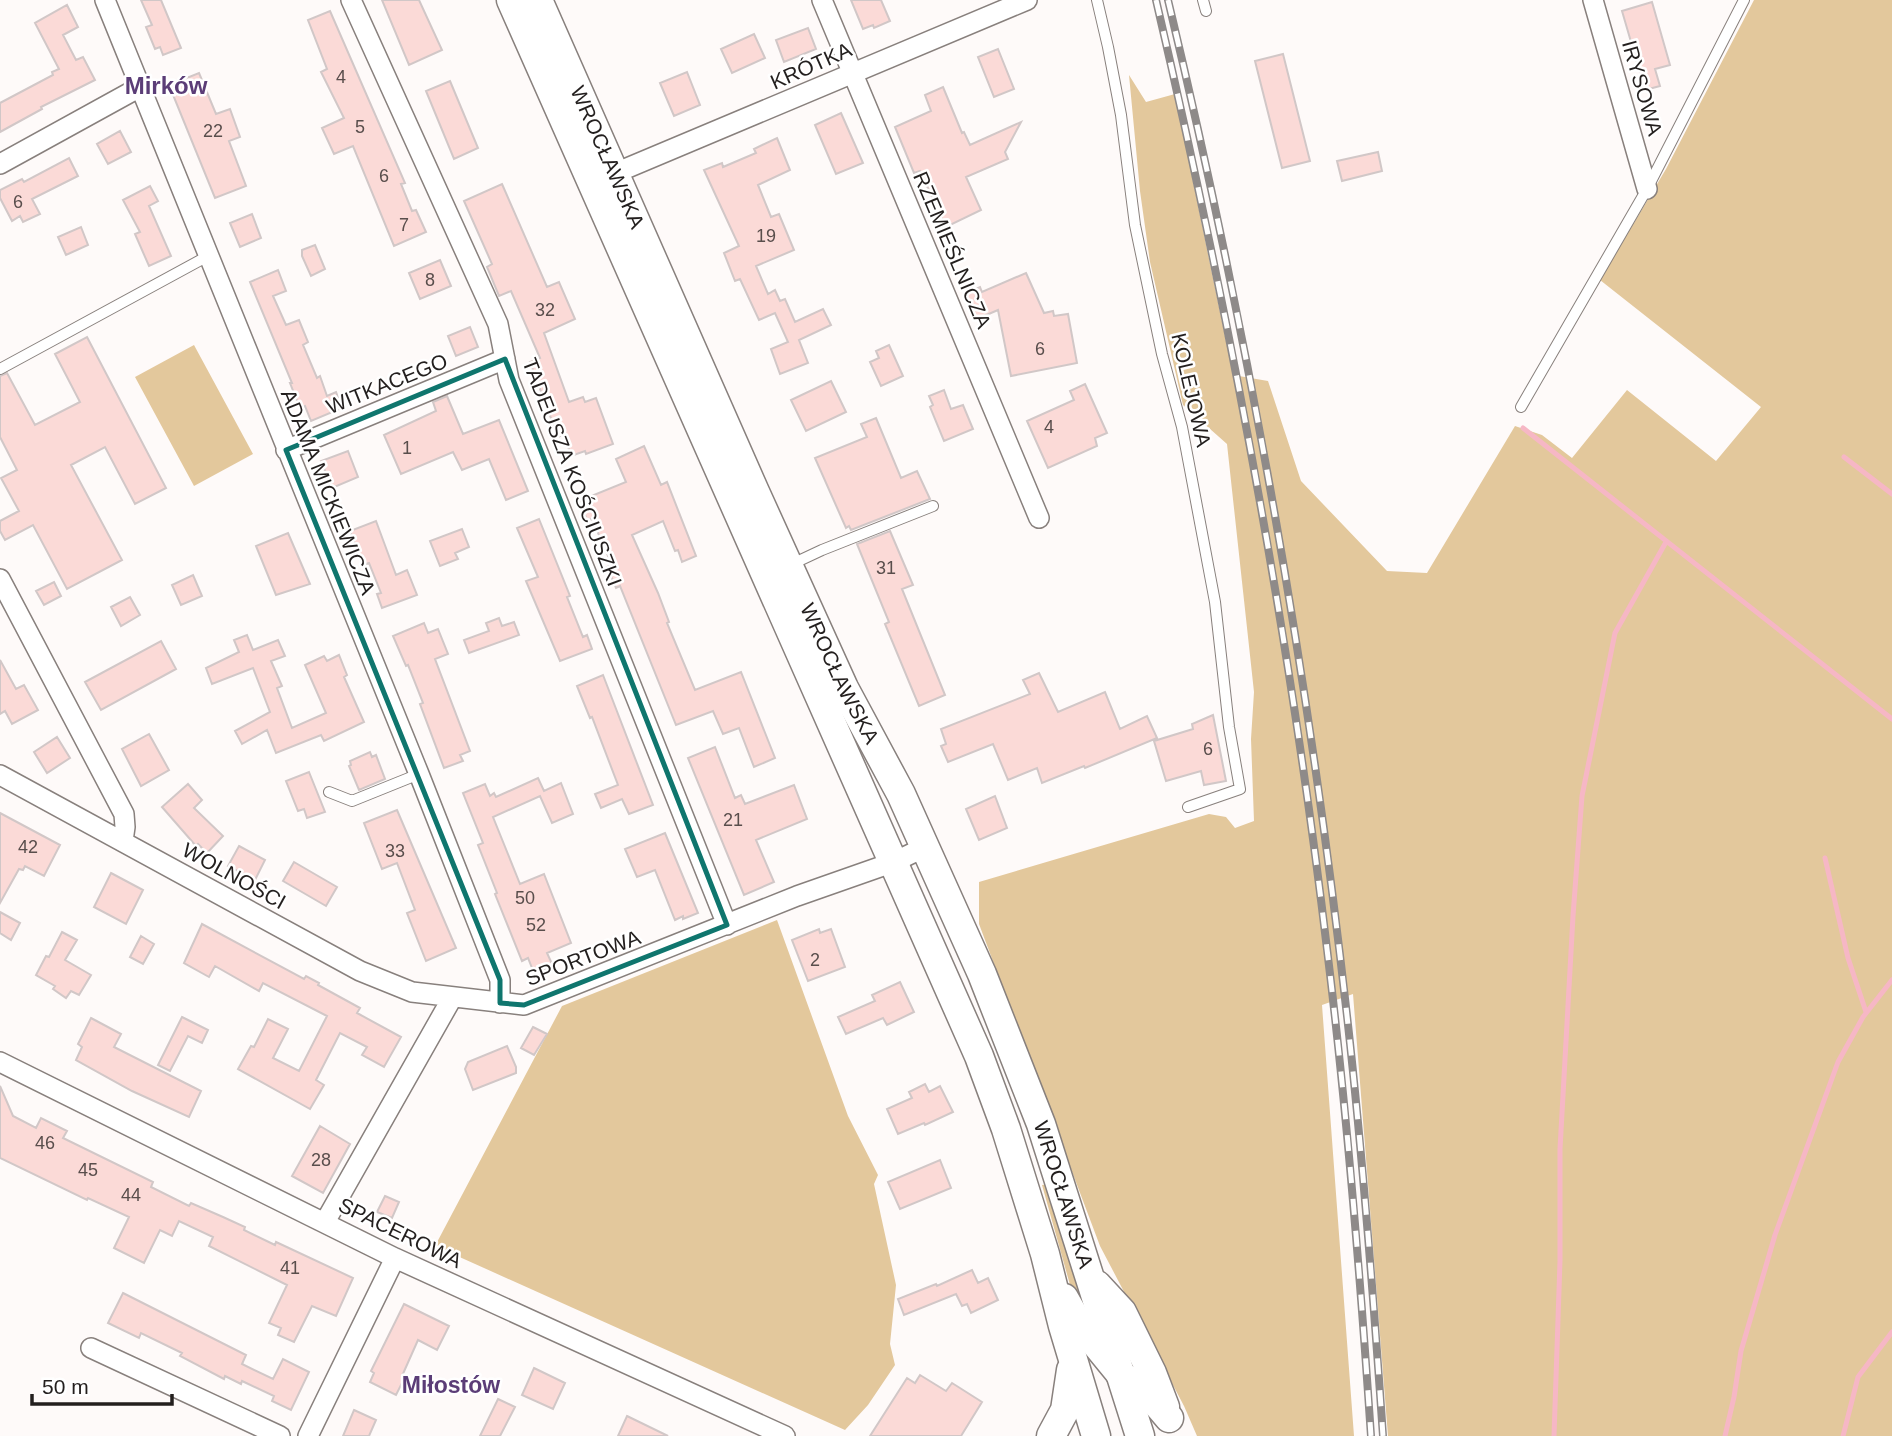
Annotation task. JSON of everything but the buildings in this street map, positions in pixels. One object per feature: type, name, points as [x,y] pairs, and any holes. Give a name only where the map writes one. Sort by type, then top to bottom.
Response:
[{"type":"main road","name":"WROCŁAWSKA","points":[[511,0],[979,1056],[1006,1129],[1051,1273],[1086,1429]]},
{"type":"main road","name":"WROCŁAWSKA","points":[[538,0],[613,174],[844,688],[901,794],[982,974],[1041,1124],[1116,1365]]},
{"type":"main road","name":"WROCŁAWSKA","points":[[1051,1273],[1077,1321],[1116,1365]]},
{"type":"main road","points":[[1091,1278],[1122,1312],[1152,1373],[1172,1427]]},
{"type":"main road","points":[[1116,1365],[1146,1391],[1172,1427]]},
{"type":"main road","points":[[1086,1429],[1116,1365]]},
{"type":"main road","points":[[1116,1365],[1140,1436]]},
{"type":"main road","points":[[1051,1436],[1065,1410],[1074,1366]]},
{"type":"street","name":"ADAMA MICKIEWICZA","points":[[105,0],[419,774],[500,980],[500,1003]]},
{"type":"street","name":"TADEUSZA KOŚCIUSZKI","points":[[351,0],[498,324],[509,380],[727,925]]},
{"type":"street","name":"RZEMIEŚLNICZA","points":[[822,0],[1039,519]]},
{"type":"street","name":"KRÓTKA","points":[[613,174],[1027,0]]},
{"type":"street","name":"IRYSOWA","points":[[1593,0],[1647,189]]},
{"type":"street","points":[[0,164],[140,87]]},
{"type":"street","name":"WITKACEGO","points":[[286,450],[505,359]]},
{"type":"street","points":[[0,579],[124,814],[123,841]]},
{"type":"street","name":"WOLNOŚCI","points":[[0,775],[360,971],[412,992],[452,998]]},
{"type":"street","name":"SPORTOWA","points":[[452,998],[524,1005],[797,896],[894,862],[925,847]]},
{"type":"street","points":[[325,1222],[452,998]]},
{"type":"street","name":"SPACEROWA","points":[[0,1062],[396,1258],[785,1436]]},
{"type":"street","points":[[308,1436],[396,1258]]},
{"type":"street","points":[[91,1348],[280,1436]]},
{"type":"lane","name":"KOLEJOWA","points":[[1097,0],[1121,116],[1135,225],[1182,428],[1215,602],[1229,727],[1240,789],[1188,807]]},
{"type":"lane","points":[[1203,0],[1206,11]]},
{"type":"lane","points":[[1521,407],[1647,189],[1744,0]]},
{"type":"lane","points":[[0,369],[208,256]]},
{"type":"lane","points":[[789,565],[933,506]]},
{"type":"lane","points":[[329,792],[352,801],[419,774]]},
{"type":"highlighted area","points":[[505,359],[727,925],[524,1005],[500,1003],[500,980],[286,450]]},
{"type":"shaded area","points":[[1754,0],[1892,0],[1892,1436],[1388,1436],[1353,994],[1322,1005],[1354,1436],[1197,1436],[1100,1246],[979,924],[979,882],[1209,814],[1226,817],[1235,828],[1254,821],[1251,739],[1254,692],[1227,444],[1183,405],[1150,262],[1129,75],[1146,102],[1175,94],[1233,375],[1268,381],[1301,481],[1387,571],[1427,573],[1515,426],[1542,435],[1572,458],[1627,390],[1716,461],[1761,407],[1600,280],[1666,169]]},
{"type":"shaded area","points":[[194,345],[253,454],[194,486],[135,377]]},
{"type":"shaded area","points":[[777,920],[848,1116],[878,1175],[874,1184],[896,1285],[890,1344],[895,1365],[868,1405],[845,1430],[435,1246],[562,1006]]},
{"type":"shaded area","points":[[1049,1184],[1094,1323],[1072,1292],[1042,1185]]},
{"type":"waterway","points":[[1523,428],[1892,719]]},
{"type":"waterway","points":[[1844,457],[1892,494]]},
{"type":"waterway","points":[[1554,1436],[1560,1261],[1560,1149],[1582,796],[1615,633],[1666,542]]},
{"type":"waterway","points":[[1825,858],[1848,958],[1866,1012]]},
{"type":"waterway","points":[[1725,1436],[1741,1351],[1775,1235],[1838,1062],[1863,1017],[1892,980]]},
{"type":"waterway","points":[[1843,1436],[1858,1377],[1892,1332]]},
{"type":"railway","points":[[1156,0],[1232,353],[1295,710],[1341,1071],[1371,1436]]},
{"type":"railway","points":[[1168,0],[1252,388],[1276,518],[1317,780],[1355,1092],[1383,1436]]},
{"type":"district","name":"Mirków","points":[[166,86]]},
{"type":"district","name":"Miłostów","points":[[451,1385]]}]
